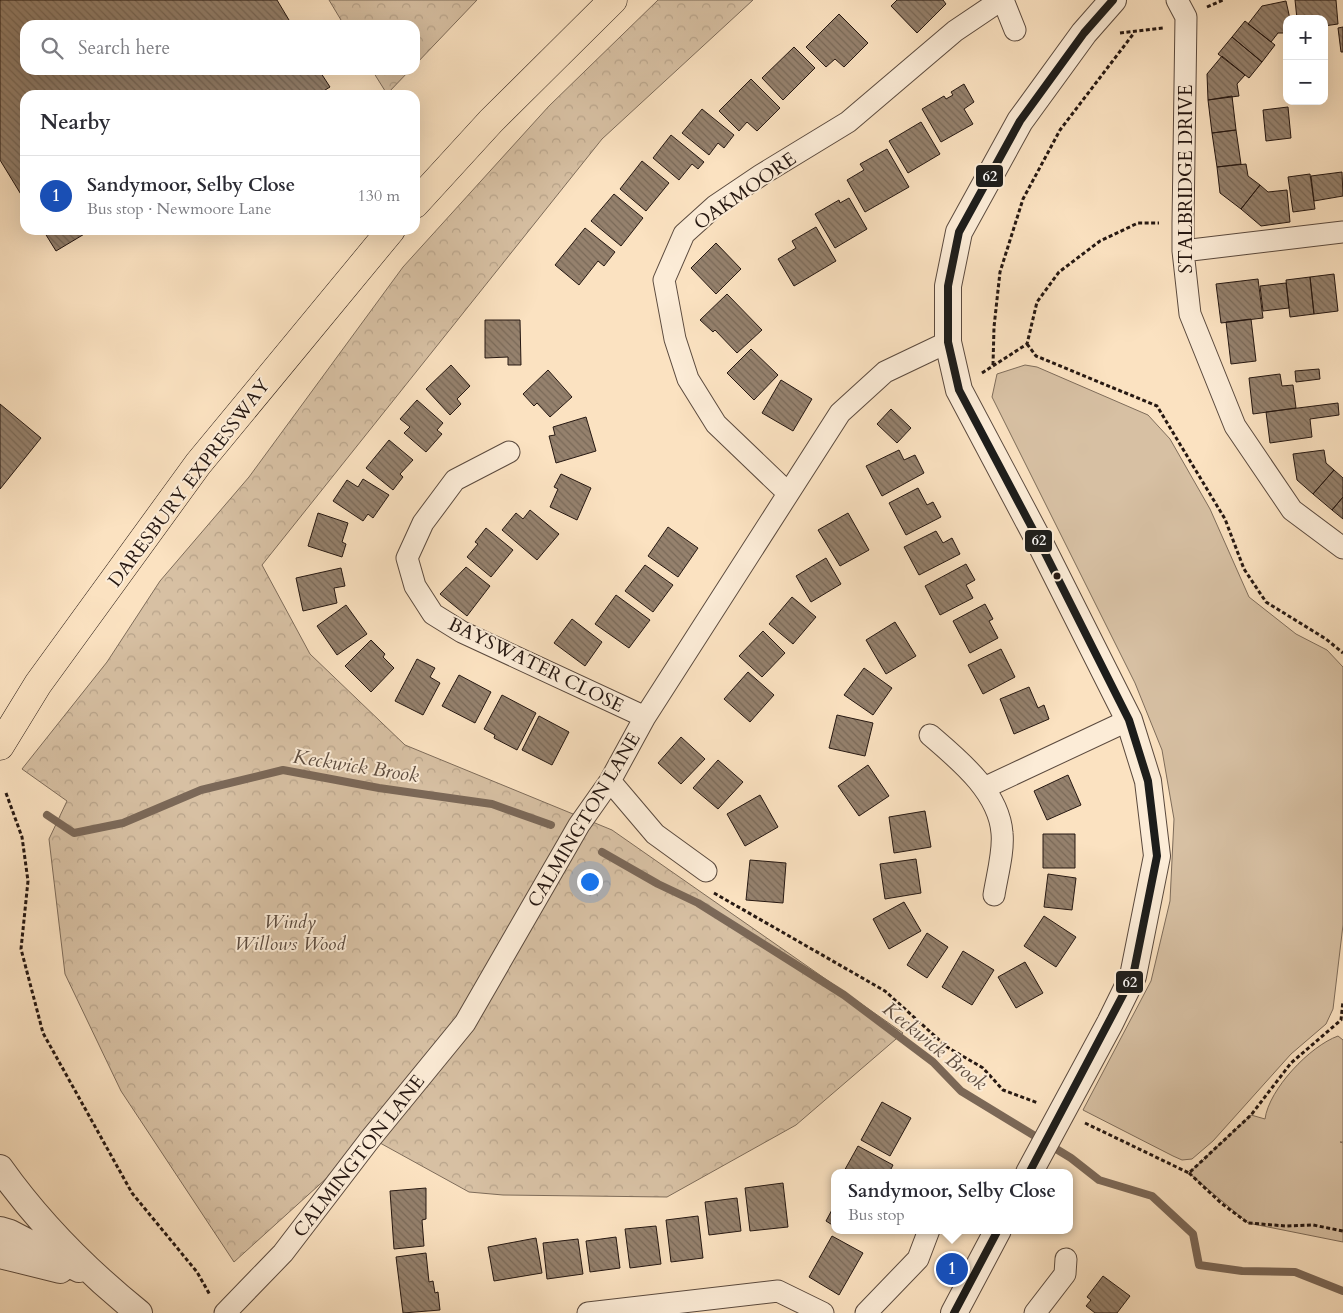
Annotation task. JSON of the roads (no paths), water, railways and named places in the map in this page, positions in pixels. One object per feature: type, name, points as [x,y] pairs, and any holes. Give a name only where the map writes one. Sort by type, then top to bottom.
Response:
[{"type":"main road","points":[[420,199],[491,121],[613,0]]},
{"type":"main road","name":"DARESBURY EXPRESSWAY","points":[[0,746],[38,684],[198,464],[387,235]]},
{"type":"street","name":"OAKMOORE","points":[[788,493],[716,424],[688,379],[675,339],[664,280],[684,234],[716,206],[761,175],[848,122],[955,31],[1002,0],[1016,30]]},
{"type":"street","points":[[1033,1166],[1110,1023],[1133,976],[1157,856],[1148,781],[1129,720],[1039,541],[959,390],[948,342],[948,286],[959,232],[1020,121],[1094,21],[1113,0]]},
{"type":"street","name":"STALBRIDGE DRIVE","points":[[1182,8],[1183,252],[1190,314],[1235,426],[1292,510],[1343,548]]},
{"type":"street","points":[[1183,252],[1343,232]]},
{"type":"street","name":"CALMINGTON LANE","points":[[225,1313],[283,1253],[371,1138],[465,1023],[579,825],[610,781],[644,718],[840,413],[885,372],[948,342]]},
{"type":"street","name":"BAYSWATER CLOSE","points":[[509,452],[455,480],[423,523],[406,558],[415,586],[433,614],[462,632],[644,718]]},
{"type":"street","points":[[984,788],[1129,720]]},
{"type":"street","points":[[930,735],[958,759],[984,788],[995,809],[1002,833],[994,894]]},
{"type":"street","points":[[610,781],[655,834],[706,871]]},
{"type":"street","points":[[0,1168],[19,1194],[97,1279],[139,1313]]},
{"type":"street","points":[[0,1230],[10,1232],[97,1279]]},
{"type":"street","points":[[866,1313],[918,1259],[927,1234]]},
{"type":"street","points":[[954,1313],[996,1234]]},
{"type":"street","points":[[0,1255],[97,1279]]},
{"type":"street","points":[[1036,1313],[1065,1274],[1066,1259]]},
{"type":"street","points":[[588,1313],[778,1290],[823,1313]]},
{"type":"waterway","name":"Keckwick Brook","points":[[47,815],[74,833],[123,823],[201,790],[283,770],[379,788],[492,804],[551,825]]},
{"type":"waterway","name":"Keckwick Brook","points":[[602,852],[658,884],[698,903],[844,995],[933,1062],[961,1091],[1071,1158],[1099,1180],[1152,1196],[1193,1234],[1199,1265],[1242,1271],[1295,1272],[1343,1291]]},
{"type":"place","name":"Sandymoor, Selby Close","points":[[952,1269]]},
{"type":"park label","name":"Windy Willows Wood","points":[[290,933]]}]
